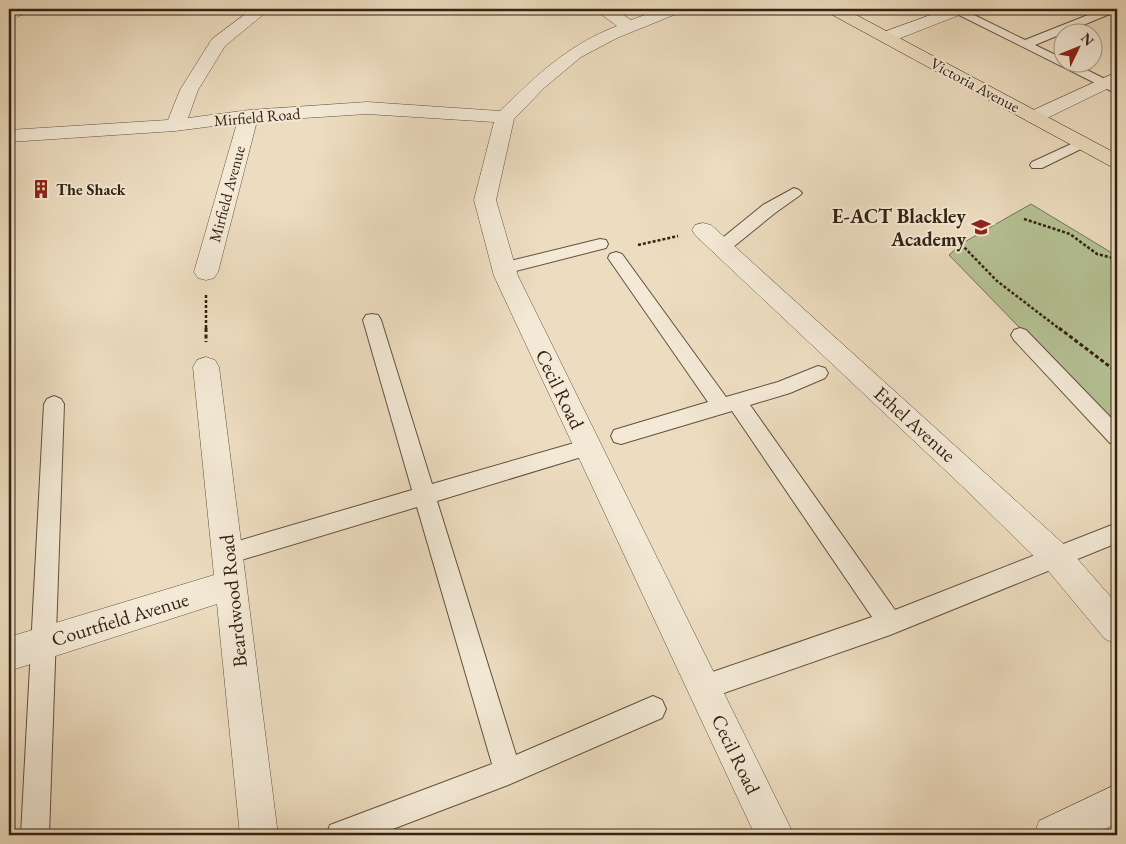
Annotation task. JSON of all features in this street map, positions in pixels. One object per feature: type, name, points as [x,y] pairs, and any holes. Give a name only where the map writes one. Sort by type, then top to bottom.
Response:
[{"type":"main road","name":"Victoria Avenue","points":[[833,9],[1117,162]]},
{"type":"street","points":[[9,16],[23,9]]},
{"type":"street","points":[[176,125],[189,90],[218,43],[240,24],[262,9]]},
{"type":"street","points":[[604,9],[629,26]]},
{"type":"street","points":[[505,117],[538,84],[590,44],[629,26],[675,9]]},
{"type":"street","points":[[886,37],[957,9]]},
{"type":"street","points":[[1034,117],[1113,83]]},
{"type":"street","name":"Mirfield Road","points":[[9,136],[176,125],[249,116],[367,108],[505,117]]},
{"type":"street","name":"Mirfield Avenue","points":[[206,272],[249,116]]},
{"type":"street","name":"Cecil Road","points":[[505,117],[485,200],[504,268],[775,835]]},
{"type":"street","name":"Ethel Avenue","points":[[712,239],[973,478],[1056,557],[1117,628]]},
{"type":"street","name":"Beardwood Road","points":[[206,367],[259,835]]},
{"type":"street","name":"Courtfield Avenue","points":[[9,654],[45,642],[230,569]]},
{"type":"street","points":[[1053,835],[1117,803]]},
{"type":"lane","points":[[957,9],[1025,44],[1113,83]]},
{"type":"lane","points":[[1025,44],[1113,9]]},
{"type":"lane","points":[[1038,166],[1082,143]]},
{"type":"lane","points":[[712,239],[794,193]]},
{"type":"lane","points":[[504,268],[600,244]]},
{"type":"lane","points":[[616,258],[729,404],[890,623]]},
{"type":"lane","points":[[372,320],[508,772]]},
{"type":"lane","points":[[1020,335],[1117,437]]},
{"type":"lane","points":[[621,436],[783,388],[818,373]]},
{"type":"lane","points":[[35,835],[54,404]]},
{"type":"lane","points":[[230,569],[424,495],[588,446]]},
{"type":"lane","points":[[704,687],[890,623],[1117,534]]},
{"type":"lane","points":[[340,835],[508,772],[653,709]]},
{"type":"path","points":[[1024,220],[1070,234],[1097,254],[1117,259]]},
{"type":"path","points":[[961,244],[997,281],[1117,372]]},
{"type":"path","points":[[206,272],[206,367]]},
{"type":"green space","points":[[1031,204],[1117,256],[1117,428],[949,255],[961,244]]},
{"type":"place","name":"The Shack","points":[[41,189]]},
{"type":"place","name":"E-ACT Blackley Academy","points":[[981,227]]}]
